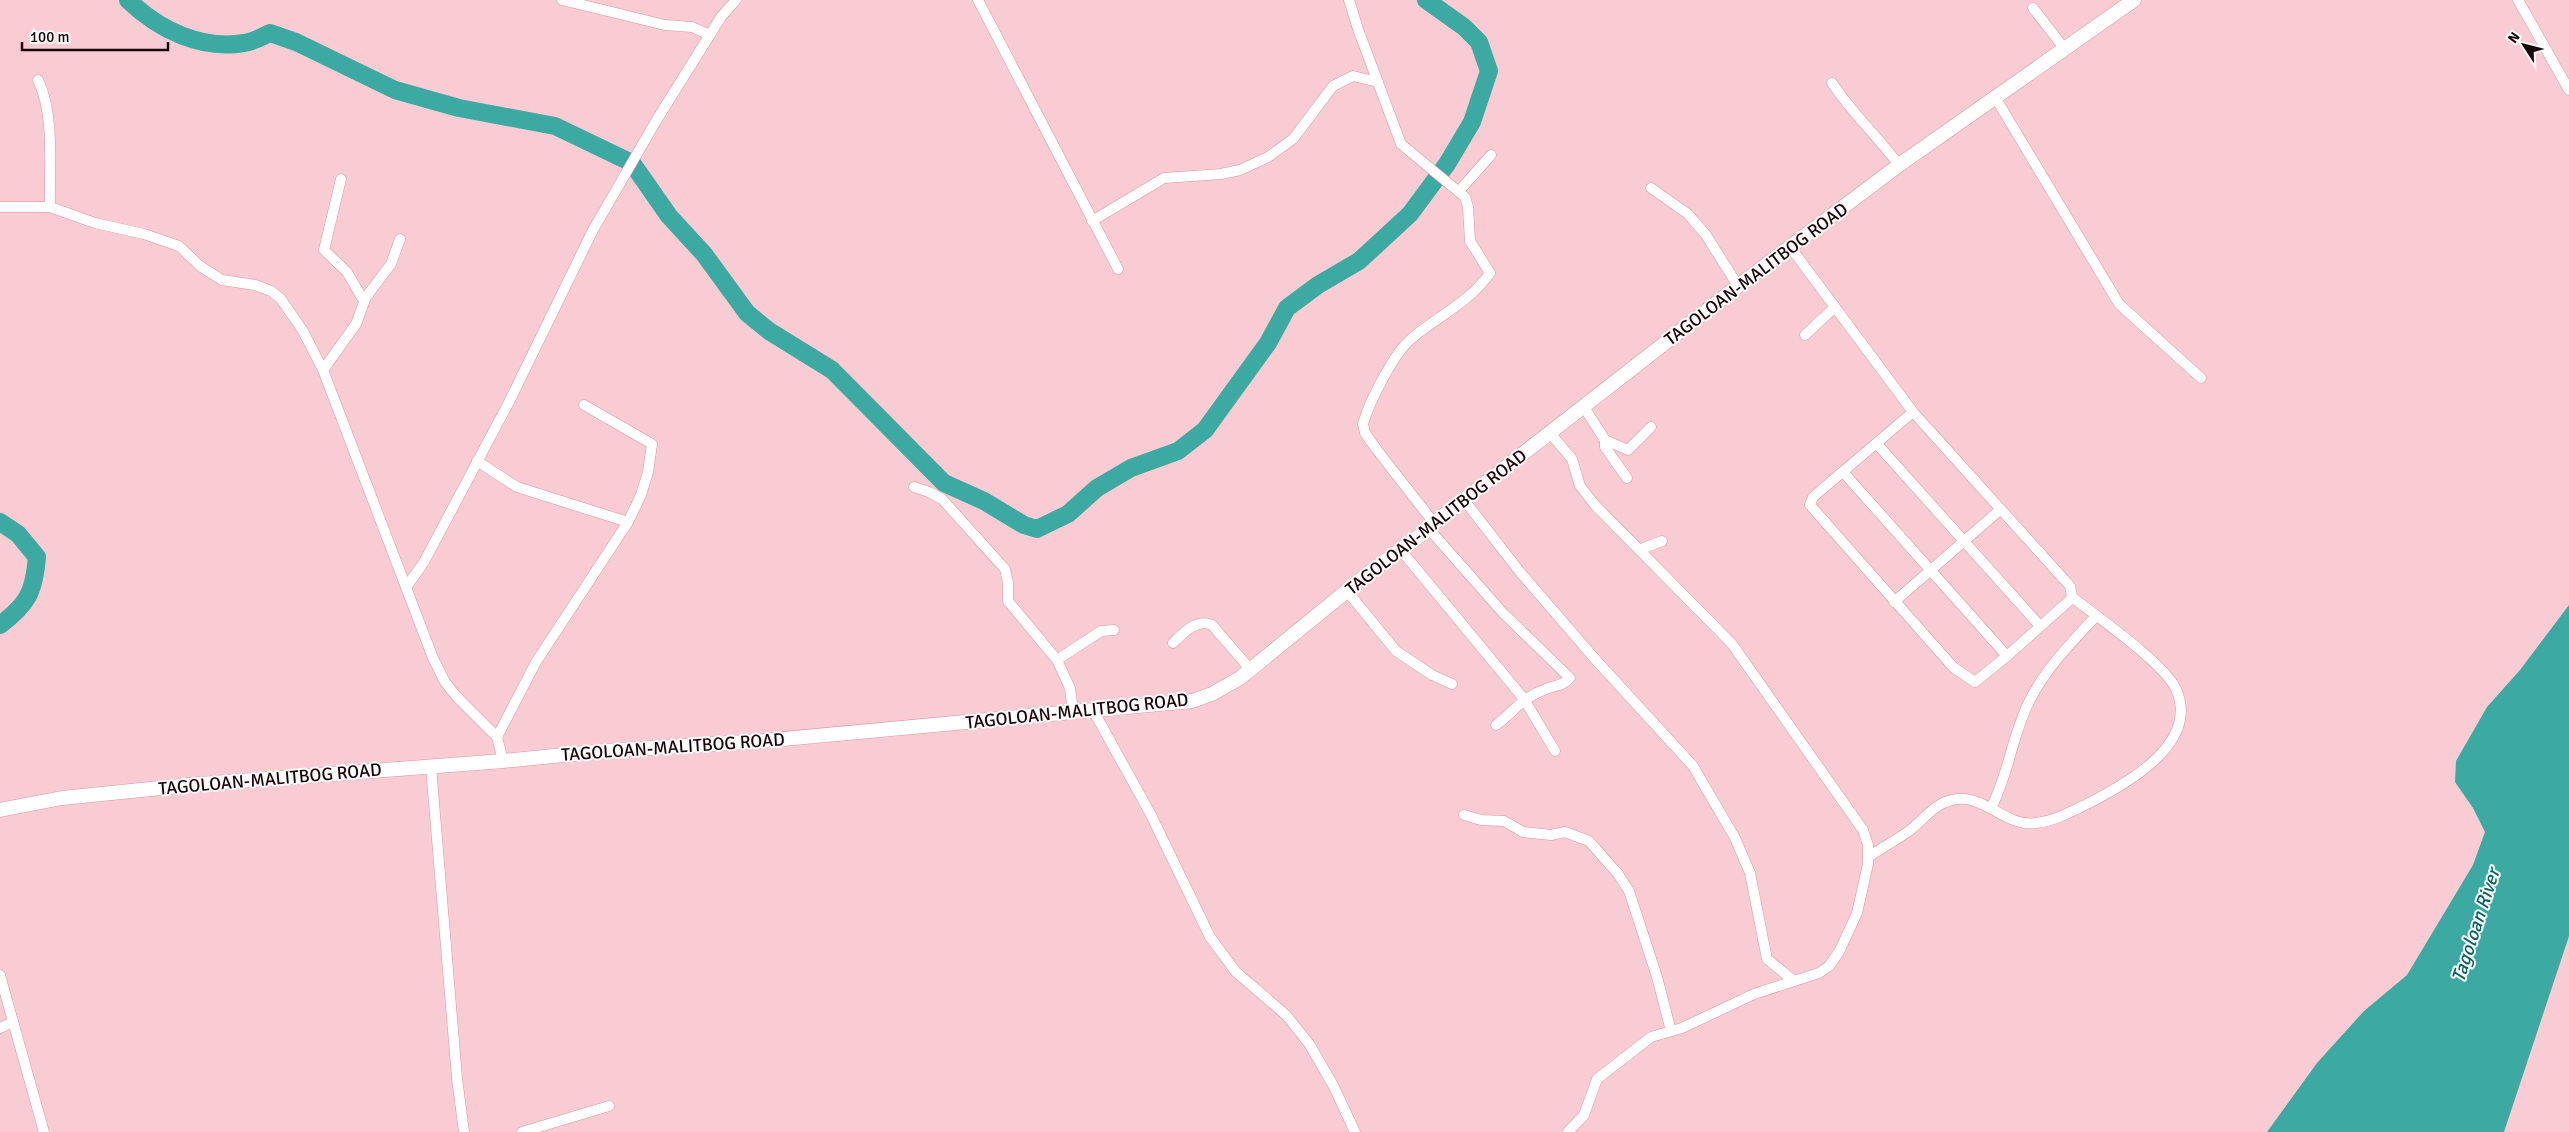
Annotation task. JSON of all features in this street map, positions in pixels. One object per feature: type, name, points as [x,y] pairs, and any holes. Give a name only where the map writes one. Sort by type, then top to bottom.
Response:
[{"type":"main road","name":"TAGOLOAN-MALITBOG ROAD","points":[[0,810],[62,798],[208,784],[503,761],[604,751],[761,741],[1192,701],[1212,694],[1250,669],[1400,549],[1738,286],[1899,165],[2134,0]]},
{"type":"street","points":[[562,0],[586,4],[665,25],[692,27],[710,35]]},
{"type":"street","points":[[408,586],[424,562],[477,461],[593,230],[633,160],[710,35],[736,0]]},
{"type":"street","points":[[978,0],[1118,269]]},
{"type":"street","points":[[1349,0],[1400,144],[1459,191],[1467,201],[1470,240],[1490,273],[1471,295],[1412,338],[1400,350],[1389,367],[1363,424],[1365,433],[1431,526],[1503,613],[1570,678],[1560,686],[1546,689],[1524,699],[1496,725]]},
{"type":"street","points":[[2518,0],[2569,90]]},
{"type":"street","points":[[2033,8],[2064,48]]},
{"type":"street","points":[[1092,220],[1164,178],[1214,175],[1256,164],[1293,139],[1333,86],[1352,76],[1378,82]]},
{"type":"street","points":[[38,80],[44,92],[47,117],[50,207]]},
{"type":"street","points":[[1832,83],[1850,110],[1886,148],[1899,165]]},
{"type":"street","points":[[1996,97],[2119,304],[2201,378]]},
{"type":"street","points":[[1459,191],[1491,155]]},
{"type":"street","points":[[341,179],[324,250],[347,272],[364,301]]},
{"type":"street","points":[[1651,188],[1688,214],[1706,235],[1738,286]]},
{"type":"street","points":[[0,207],[50,207],[95,224],[144,234],[179,246],[200,266],[222,280],[255,285],[271,291],[281,298],[303,331],[323,370],[408,586],[434,658],[445,682],[496,737],[503,761]]},
{"type":"street","points":[[323,370],[356,324],[364,301],[391,264],[400,239]]},
{"type":"street","points":[[1791,248],[1913,412],[2070,586],[2072,597],[2158,667],[2175,688],[2180,710],[2177,730],[2168,745],[2148,767],[2112,791],[2059,817],[2027,824],[1973,799],[1949,800],[1910,830],[1868,857]]},
{"type":"street","points":[[1805,335],[1835,307]]},
{"type":"street","points":[[496,737],[536,662],[628,522],[643,488],[652,444],[584,405]]},
{"type":"street","points":[[1584,407],[1605,440],[1605,447],[1627,478]]},
{"type":"street","points":[[1913,412],[1813,497],[1810,505],[1894,602],[1953,667],[1967,679],[1977,681],[2072,597]]},
{"type":"street","points":[[1605,440],[1628,450],[1651,427]]},
{"type":"street","points":[[1550,433],[1575,464],[1580,486],[1615,527],[1732,644],[1863,830],[1868,844],[1868,857],[1857,913],[1839,952],[1829,966],[1819,973],[1754,994],[1671,1031],[1651,1037],[1597,1079],[1584,1115],[1568,1132]]},
{"type":"street","points":[[1876,444],[2040,626]]},
{"type":"street","points":[[477,461],[517,487],[628,522]]},
{"type":"street","points":[[1843,472],[1930,572],[2007,656]]},
{"type":"street","points":[[914,487],[942,499],[994,555],[1007,573],[1008,601],[1057,660],[1070,688],[1073,711]]},
{"type":"street","points":[[1464,500],[1520,572],[1595,659],[1693,766],[1735,838],[1750,874],[1767,959],[1794,981]]},
{"type":"street","points":[[1894,602],[2001,509]]},
{"type":"street","points":[[1639,550],[1662,541]]},
{"type":"street","points":[[1400,549],[1524,699],[1555,751]]},
{"type":"street","points":[[1347,591],[1396,650],[1432,675],[1452,684]]},
{"type":"street","points":[[1991,808],[2004,781],[2030,700],[2054,663],[2096,616]]},
{"type":"street","points":[[1173,643],[1197,624],[1207,623],[1212,625],[1250,669]]},
{"type":"street","points":[[1057,660],[1101,631],[1114,630]]},
{"type":"street","points":[[1093,710],[1150,814],[1210,936],[1236,972],[1286,1015],[1305,1038],[1334,1087],[1355,1132]]},
{"type":"street","points":[[431,767],[457,1078],[464,1132]]},
{"type":"street","points":[[1464,815],[1481,820],[1504,821],[1523,832],[1551,835],[1565,832],[1589,841],[1618,874],[1629,891],[1657,977],[1671,1031]]},
{"type":"street","points":[[0,975],[44,1132]]},
{"type":"street","points":[[0,1028],[13,1022]]},
{"type":"street","points":[[522,1132],[609,1106]]},
{"type":"water","name":"Tagoloan River","points":[[2569,605],[2569,936],[2504,1132],[2267,1132],[2317,1063],[2364,1011],[2407,975],[2473,865],[2485,832],[2473,808],[2455,782],[2456,761],[2487,707],[2520,670]]},
{"type":"waterway","points":[[128,0],[140,11],[167,29],[197,40],[212,43],[244,43],[270,33],[296,42],[395,90],[459,108],[555,126],[632,163],[669,216],[704,254],[747,313],[769,331],[832,370],[944,483],[984,501],[1024,525],[1037,529],[1068,514],[1097,488],[1131,468],[1178,451],[1205,430],[1268,343],[1287,308],[1318,285],[1359,261],[1410,214],[1447,164],[1472,122],[1489,71],[1479,42],[1464,27],[1426,0]]},
{"type":"waterway","points":[[0,522],[18,534],[37,557],[34,579],[28,596],[17,610],[0,625]]}]
